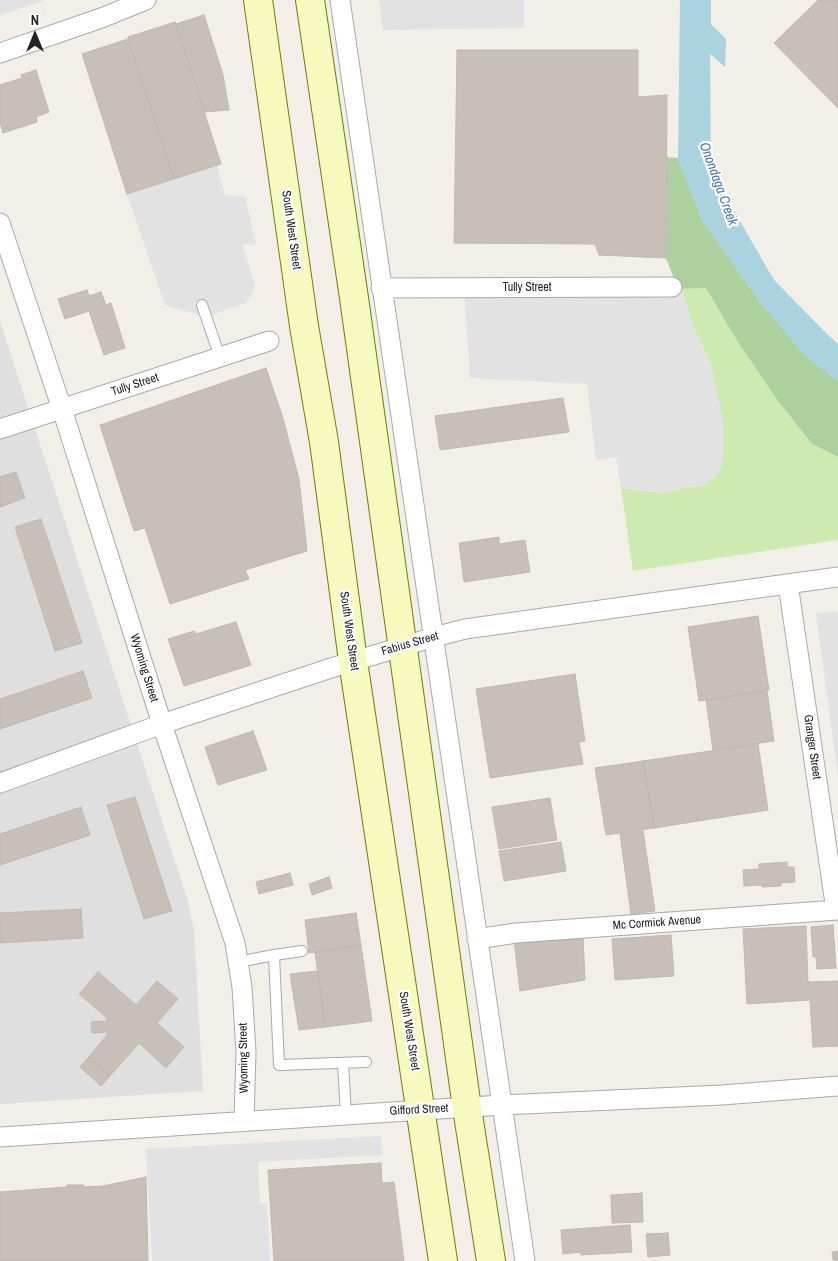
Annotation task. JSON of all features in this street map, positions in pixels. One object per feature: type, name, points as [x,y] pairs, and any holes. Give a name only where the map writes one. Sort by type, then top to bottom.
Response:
[{"type":"main road","name":"South West Street","points":[[258,0],[304,326],[324,442],[353,661],[443,1261]]},
{"type":"main road","points":[[310,0],[404,645],[467,1108],[491,1261]]},
{"type":"street","points":[[0,53],[104,17],[146,0]]},
{"type":"street","points":[[340,0],[525,1261]]},
{"type":"street","name":"Wyoming Street","points":[[0,223],[62,408],[162,724],[235,943],[242,987],[246,1052],[244,1122]]},
{"type":"street","name":"Tully Street","points":[[381,288],[672,287]]},
{"type":"street","name":"Tully Street","points":[[0,429],[269,341]]},
{"type":"street","name":"Fabius Street","points":[[0,783],[162,724],[404,645],[466,629],[838,577]]},
{"type":"street","name":"Granger Street","points":[[788,584],[830,813],[837,910]]},
{"type":"street","name":"Mc Cormick Avenue","points":[[477,939],[516,933],[837,910]]},
{"type":"street","name":"Gifford Street","points":[[0,1137],[420,1110],[722,1095],[838,1086]]},
{"type":"lane","points":[[202,305],[220,357]]},
{"type":"lane","points":[[238,962],[302,951]]},
{"type":"lane","points":[[274,955],[279,1065],[366,1062]]},
{"type":"lane","points":[[343,1063],[346,1115]]},
{"type":"shaded area","points":[[0,0],[45,0],[0,15]]},
{"type":"shaded area","points":[[379,0],[524,0],[524,28],[383,30]]},
{"type":"shaded area","points":[[217,166],[225,195],[245,197],[256,245],[242,244],[255,285],[251,296],[245,303],[206,317],[165,305],[127,194]]},
{"type":"shaded area","points":[[464,287],[678,289],[683,294],[694,328],[712,367],[723,422],[723,455],[720,472],[704,486],[687,487],[662,493],[621,488],[616,457],[596,460],[587,384],[470,378]]},
{"type":"shaded area","points":[[0,321],[187,898],[194,930],[203,1091],[0,1104]]},
{"type":"shaded area","points":[[837,611],[838,616],[838,776],[816,614]]},
{"type":"shaded area","points":[[381,1136],[382,1155],[258,1162],[260,1203],[267,1203],[270,1261],[152,1261],[146,1149]]},
{"type":"green space","points":[[667,157],[678,158],[703,221],[759,300],[805,355],[838,381],[838,457],[812,444],[778,401],[737,341],[706,288],[678,289],[666,258]]},
{"type":"green space","points":[[706,288],[737,341],[778,401],[812,444],[838,457],[838,540],[633,571],[621,488],[662,493],[687,487],[703,486],[712,367],[694,328],[683,294],[678,289]]},
{"type":"water","name":"Onondaga Creek","points":[[680,0],[711,0],[711,24],[726,39],[725,67],[710,54],[711,171],[774,280],[838,344],[838,381],[805,355],[759,300],[703,221],[678,158]]},
{"type":"building","points":[[818,0],[838,0],[838,108],[774,43]]},
{"type":"building","points":[[204,15],[223,75],[229,110],[204,112],[176,24]]},
{"type":"building","points":[[175,22],[221,164],[174,179],[128,37]]},
{"type":"building","points":[[128,39],[174,179],[127,194],[82,54]]},
{"type":"building","points":[[457,50],[638,50],[638,97],[667,95],[666,258],[599,255],[595,244],[454,243]]},
{"type":"building","points":[[36,70],[49,112],[36,117],[37,122],[3,133],[0,122],[0,85],[22,78],[21,75]]},
{"type":"building","points":[[87,290],[89,296],[101,292],[106,305],[111,303],[125,348],[104,355],[89,311],[65,319],[58,299]]},
{"type":"building","points":[[266,368],[282,415],[299,479],[307,551],[245,570],[249,579],[170,604],[145,528],[134,531],[100,425]]},
{"type":"building","points":[[563,398],[569,432],[440,450],[435,416]]},
{"type":"building","points":[[16,472],[25,498],[0,507],[0,477]]},
{"type":"building","points":[[41,519],[82,643],[55,651],[15,527]]},
{"type":"building","points":[[499,537],[499,544],[525,540],[530,572],[464,582],[459,543]]},
{"type":"building","points":[[758,616],[769,690],[699,701],[688,627]]},
{"type":"building","points":[[236,622],[251,665],[184,686],[168,639],[194,631],[196,634]]},
{"type":"building","points":[[83,671],[92,698],[0,729],[0,699]]},
{"type":"building","points":[[575,674],[585,741],[579,742],[583,764],[490,778],[476,689]]},
{"type":"building","points":[[767,691],[774,741],[713,750],[706,700]]},
{"type":"building","points":[[253,731],[267,770],[218,785],[205,747]]},
{"type":"building","points":[[758,744],[768,810],[654,828],[643,761]]},
{"type":"building","points":[[643,761],[654,828],[606,835],[595,768]]},
{"type":"building","points":[[135,797],[172,911],[144,919],[107,805]]},
{"type":"building","points":[[550,798],[557,840],[499,849],[492,807]]},
{"type":"building","points":[[81,807],[90,835],[0,865],[0,834]]},
{"type":"building","points":[[643,831],[655,911],[631,914],[620,834]]},
{"type":"building","points":[[561,842],[566,871],[504,881],[499,851]]},
{"type":"building","points":[[787,862],[787,867],[794,867],[795,882],[781,883],[781,886],[744,886],[743,870],[759,869],[759,864]]},
{"type":"building","points":[[290,873],[293,885],[259,894],[256,882]]},
{"type":"building","points":[[329,877],[332,888],[312,895],[309,884]]},
{"type":"building","points":[[81,909],[83,938],[0,943],[0,913]]},
{"type":"building","points":[[356,913],[361,945],[309,953],[305,920]]},
{"type":"building","points":[[833,925],[836,968],[817,969],[816,957],[813,957],[811,927]]},
{"type":"building","points":[[806,926],[808,982],[838,981],[838,1046],[813,1047],[810,1000],[747,1004],[743,929]]},
{"type":"building","points":[[671,935],[674,976],[615,980],[612,939]]},
{"type":"building","points":[[583,936],[585,980],[520,991],[514,940]]},
{"type":"building","points":[[361,945],[372,1021],[325,1027],[315,952]]},
{"type":"building","points":[[318,971],[325,1027],[299,1030],[290,974]]},
{"type":"building","points":[[98,972],[136,1005],[157,981],[178,999],[157,1023],[184,1047],[166,1068],[139,1043],[110,1076],[89,1057],[107,1035],[107,1032],[92,1033],[91,1022],[107,1021],[107,1018],[79,994]]},
{"type":"building","points":[[89,1057],[110,1076],[101,1086],[80,1067]]},
{"type":"building","points":[[381,1163],[382,1183],[394,1182],[404,1261],[274,1261],[268,1170]]},
{"type":"building","points":[[146,1177],[148,1261],[0,1261],[0,1192],[67,1187],[67,1185],[84,1185],[84,1187],[103,1186]]},
{"type":"building","points":[[642,1193],[643,1222],[612,1223],[611,1195]]},
{"type":"building","points":[[630,1225],[632,1252],[581,1255],[581,1252],[563,1254],[561,1230]]},
{"type":"building","points":[[668,1233],[670,1255],[648,1257],[646,1234]]},
{"type":"building","points":[[838,1251],[838,1260],[833,1260],[832,1252]]}]
